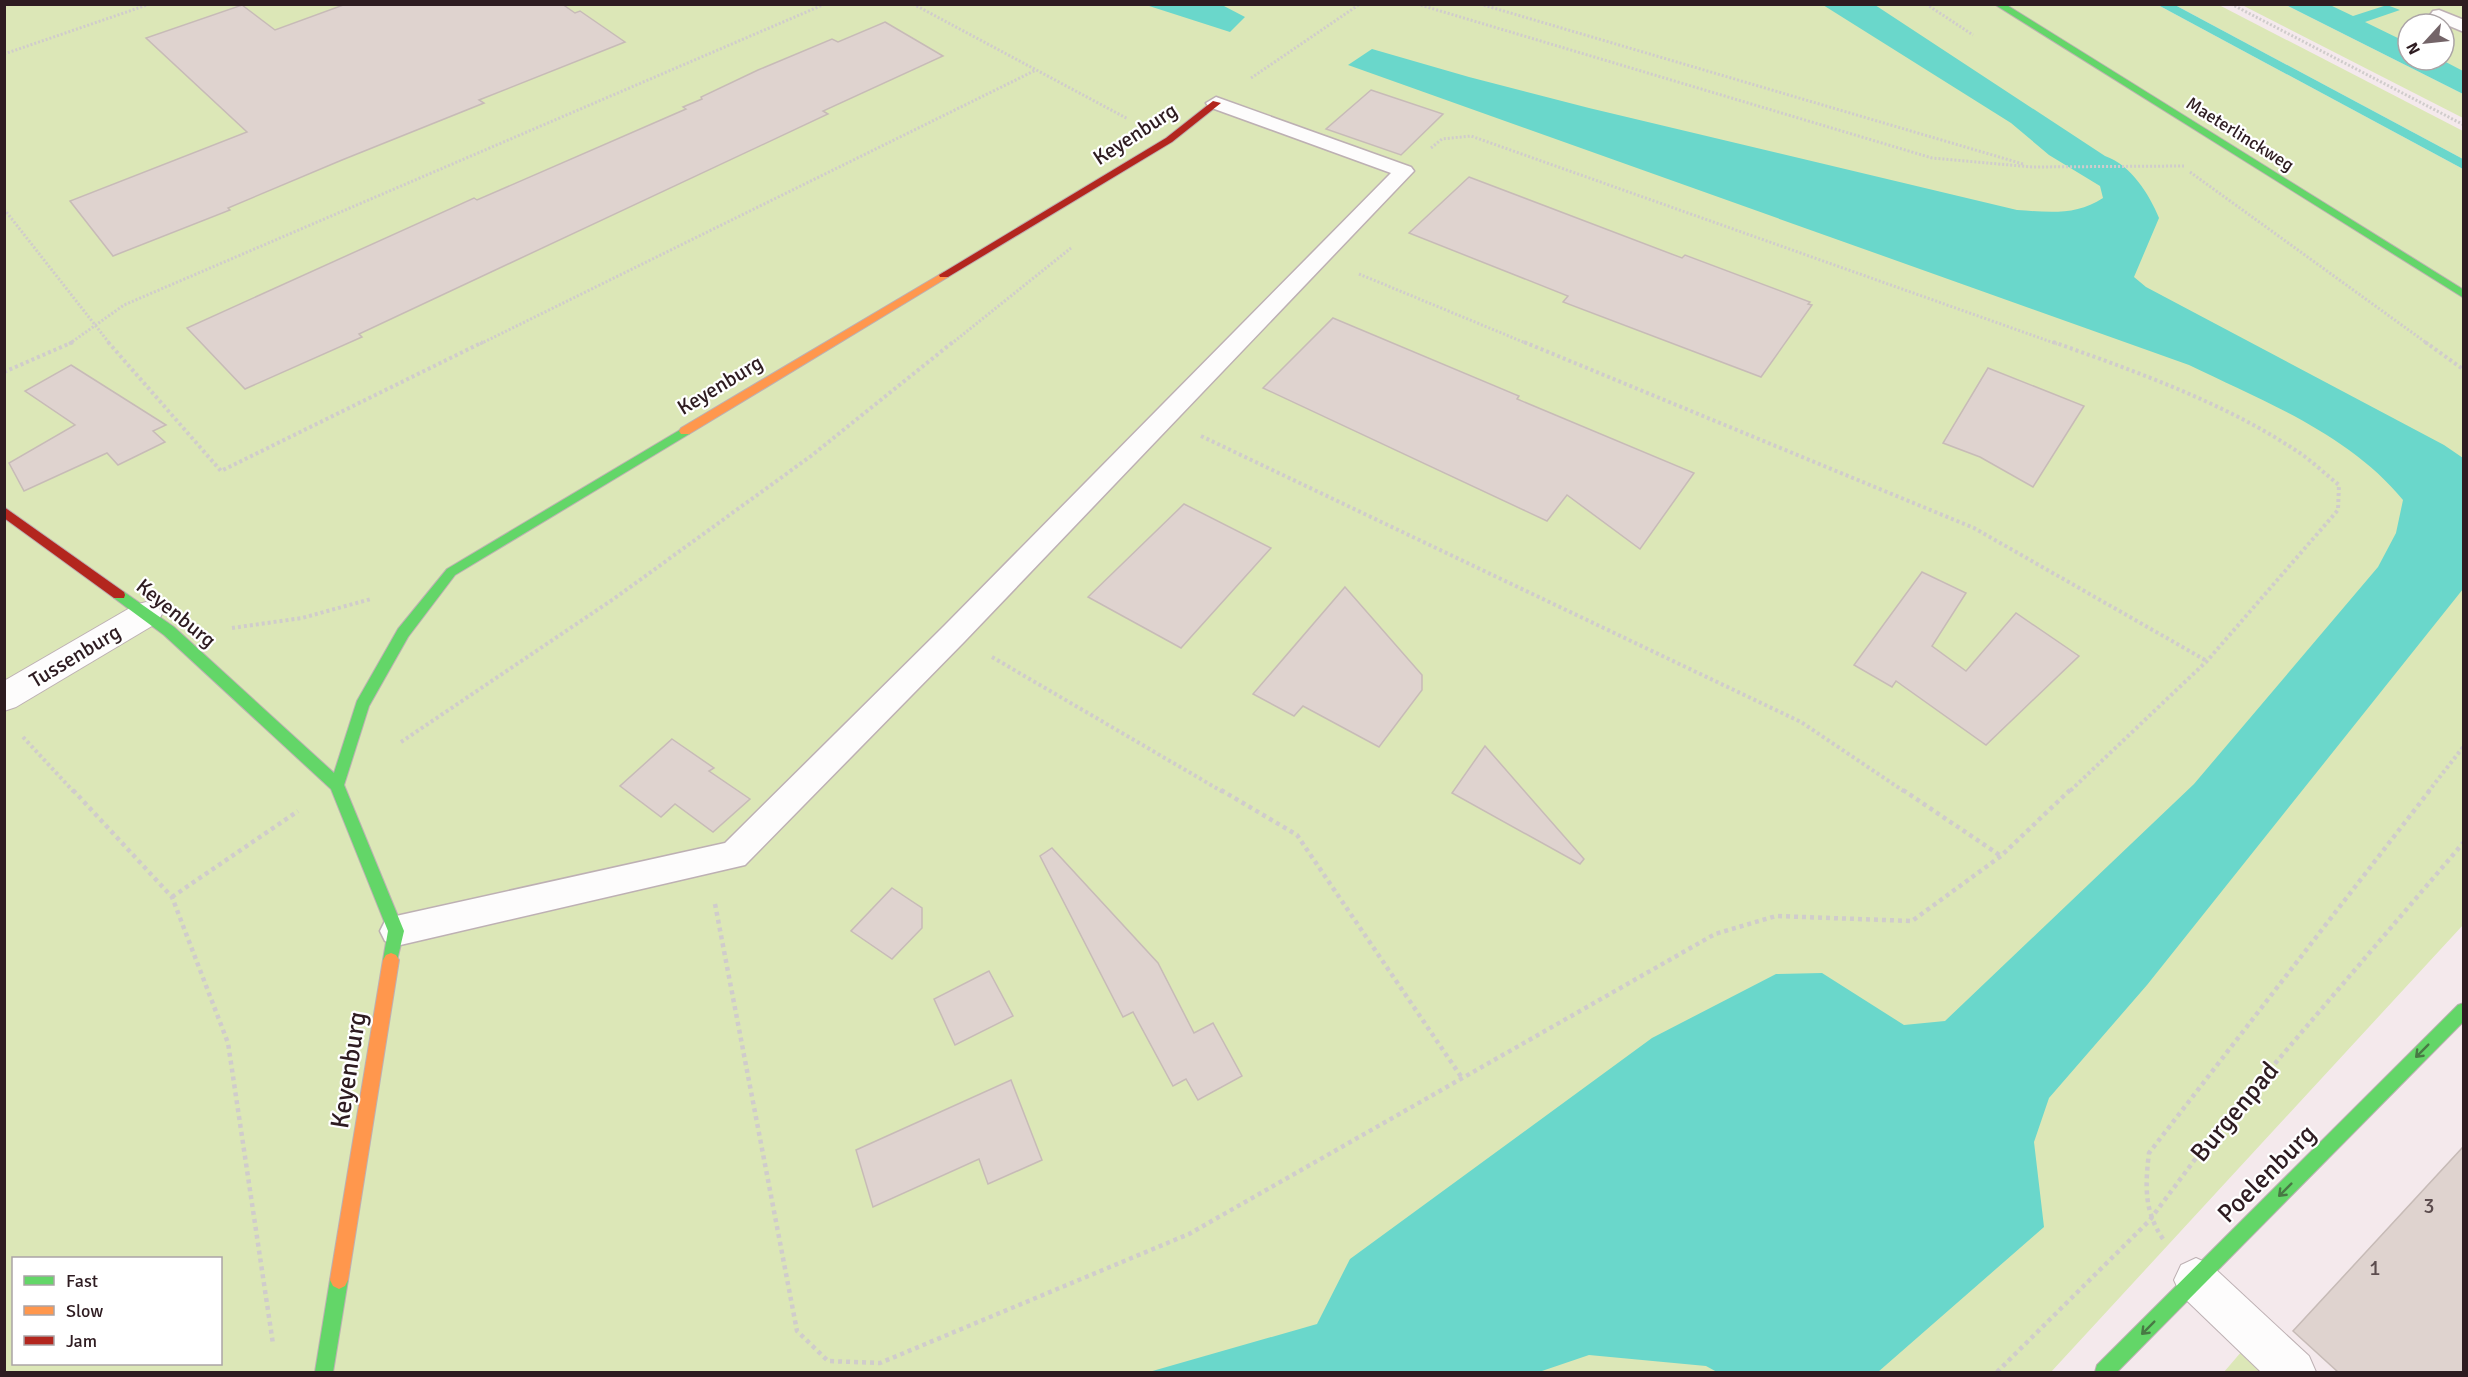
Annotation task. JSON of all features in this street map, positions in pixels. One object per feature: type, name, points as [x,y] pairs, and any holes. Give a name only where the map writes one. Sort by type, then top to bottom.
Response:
[{"type":"street","name":"Maeterlinckweg","points":[[1998,4],[2463,295]]},
{"type":"street","name":"Keyenburg","points":[[337,785],[362,705],[403,633],[452,572],[1169,140],[1216,103]]},
{"type":"street","name":"Keyenburg","points":[[4,511],[158,622],[337,785],[396,931],[324,1372]]},
{"type":"street","name":"Tussenburg","points":[[4,698],[158,622]]},
{"type":"street","name":"Poelenburg","points":[[2104,1372],[2463,1010]]},
{"type":"street","points":[[2196,1280],[2293,1372]]},
{"type":"lane","points":[[396,931],[734,855],[954,634],[1404,171],[1216,103]]},
{"type":"path","points":[[4,54],[150,4]]},
{"type":"path","points":[[4,372],[73,342],[124,305],[825,4]]},
{"type":"path","points":[[913,4],[1169,140]]},
{"type":"path","points":[[1250,79],[1360,4]]},
{"type":"path","points":[[1417,4],[1932,158],[2032,167],[2133,168]]},
{"type":"path","points":[[1480,4],[2032,167]]},
{"type":"path","points":[[1926,4],[1975,36]]},
{"type":"path","points":[[2231,4],[2463,124]]},
{"type":"path","points":[[4,208],[95,327],[221,471],[1035,70]]},
{"type":"path","points":[[707,862],[797,1331],[828,1361],[880,1363],[1189,1234],[1715,934],[1776,916],[1912,921],[2001,856],[2207,661],[2338,510],[2339,485],[2293,448],[2231,414],[2112,363],[1471,136],[1442,139],[1404,171]]},
{"type":"path","points":[[2171,160],[2463,370]]},
{"type":"path","points":[[172,897],[615,598],[811,456],[1080,242]]},
{"type":"path","points":[[1319,258],[1974,528],[2207,661]]},
{"type":"path","points":[[1162,418],[1801,722],[2001,856]]},
{"type":"path","points":[[158,622],[251,627],[342,609],[375,598]]},
{"type":"path","points":[[954,634],[1298,835],[1462,1078]]},
{"type":"path","points":[[20,734],[172,897],[228,1043],[273,1349]]},
{"type":"path","points":[[2196,1280],[2149,1221],[2145,1188],[2149,1153],[2463,746]]},
{"type":"path","name":"Burgenpad","points":[[1998,1372],[2149,1221],[2208,1142],[2463,842]]},
{"type":"green space","points":[[5,5],[2158,5],[2463,169],[2463,925],[2051,1372],[5,1372]]},
{"type":"green space","points":[[2175,5],[2219,5],[2463,131],[2463,159]]},
{"type":"green space","points":[[2242,5],[2286,5],[2396,60],[2396,72],[2419,72],[2463,94],[2463,118]]},
{"type":"green space","points":[[2305,5],[2463,5],[2463,83],[2441,72],[2456,72],[2456,12],[2396,12],[2396,50]]},
{"type":"green space","points":[[2242,1351],[2265,1372],[2224,1372]]},
{"type":"water","points":[[1146,5],[1222,5],[1245,17],[1230,32]]},
{"type":"water","points":[[1823,5],[1875,5],[2123,166],[2138,181],[2159,218],[2134,277],[2146,287],[2444,445],[2463,458],[2463,589],[2147,985],[2049,1098],[2034,1142],[2044,1227],[1878,1372],[1717,1372],[1706,1366],[1589,1355],[1539,1372],[1149,1372],[1317,1324],[1350,1259],[1652,1038],[1776,974],[1822,973],[1904,1025],[1945,1021],[2194,784],[2378,567],[2396,533],[2403,500],[2357,456],[2304,421],[2189,365],[1348,65],[1372,49],[1589,108],[2017,210],[2062,212],[2083,208],[2103,198],[2100,186],[2049,155],[2011,123]]},
{"type":"water","points":[[2158,5],[2175,5],[2463,159],[2463,169]]},
{"type":"water","points":[[2286,5],[2330,5],[2353,16],[2387,5],[2400,10],[2365,22],[2396,37],[2396,60]]},
{"type":"water","points":[[2456,67],[2463,71],[2463,94],[2419,72],[2456,72]]},
{"type":"building","points":[[346,4],[562,4],[575,13],[580,11],[625,42],[479,100],[484,103],[228,208],[230,210],[113,256],[70,201],[247,132],[146,38],[242,5],[275,30]]},
{"type":"building","points":[[885,22],[943,56],[823,111],[828,114],[359,334],[362,337],[245,389],[187,328],[474,198],[477,200],[686,109],[683,107],[758,70],[832,39],[838,42]]},
{"type":"building","points":[[1371,90],[1443,114],[1401,155],[1326,129]]},
{"type":"building","points":[[1469,177],[1682,258],[1685,255],[1810,302],[1808,304],[1812,305],[1761,377],[1563,302],[1568,296],[1409,233]]},
{"type":"building","points":[[1333,318],[1519,396],[1517,399],[1694,473],[1640,549],[1567,495],[1547,521],[1263,388]]},
{"type":"building","points":[[71,365],[166,425],[153,431],[165,442],[118,465],[107,453],[24,491],[9,463],[75,425],[25,391]]},
{"type":"building","points":[[1988,368],[2084,406],[2033,487],[1980,457],[1943,443]]},
{"type":"building","points":[[1184,504],[1271,548],[1181,648],[1088,597]]},
{"type":"building","points":[[1922,572],[1966,593],[1932,646],[1966,671],[2016,613],[2079,656],[1986,745],[1896,681],[1892,687],[1854,665]]},
{"type":"building","points":[[1345,587],[1422,675],[1422,690],[1379,747],[1303,706],[1294,716],[1253,694]]},
{"type":"building","points":[[672,739],[714,768],[709,771],[750,799],[713,832],[675,804],[661,817],[620,786]]},
{"type":"building","points":[[1485,746],[1584,859],[1580,864],[1452,793]]},
{"type":"building","points":[[1052,848],[1158,963],[1194,1033],[1213,1023],[1242,1076],[1198,1100],[1186,1079],[1173,1086],[1133,1012],[1123,1017],[1040,856]]},
{"type":"building","points":[[892,888],[922,908],[922,928],[892,959],[851,931]]},
{"type":"building","points":[[989,971],[1013,1016],[955,1045],[934,999]]},
{"type":"building","points":[[1011,1080],[1042,1160],[988,1184],[979,1159],[873,1207],[856,1150]]},
{"type":"building","points":[[2463,1147],[2463,1372],[2338,1372],[2293,1331]]},
{"type":"traffic: fast","points":[[1998,4],[2464,295]]},
{"type":"traffic: fast","points":[[337,785],[362,705],[403,633],[451,572],[685,431]]},
{"type":"traffic: fast","points":[[119,595],[169,631],[337,785],[396,931],[391,960]]},
{"type":"traffic: fast","points":[[2104,1372],[2464,1010]]},
{"type":"traffic: fast","points":[[324,1372],[339,1280]]},
{"type":"traffic: slow","points":[[685,431],[944,275]]},
{"type":"traffic: slow","points":[[339,1280],[391,960]]},
{"type":"traffic: jam","points":[[944,275],[1169,140],[1216,103]]},
{"type":"traffic: jam","points":[[4,511],[119,595]]}]
